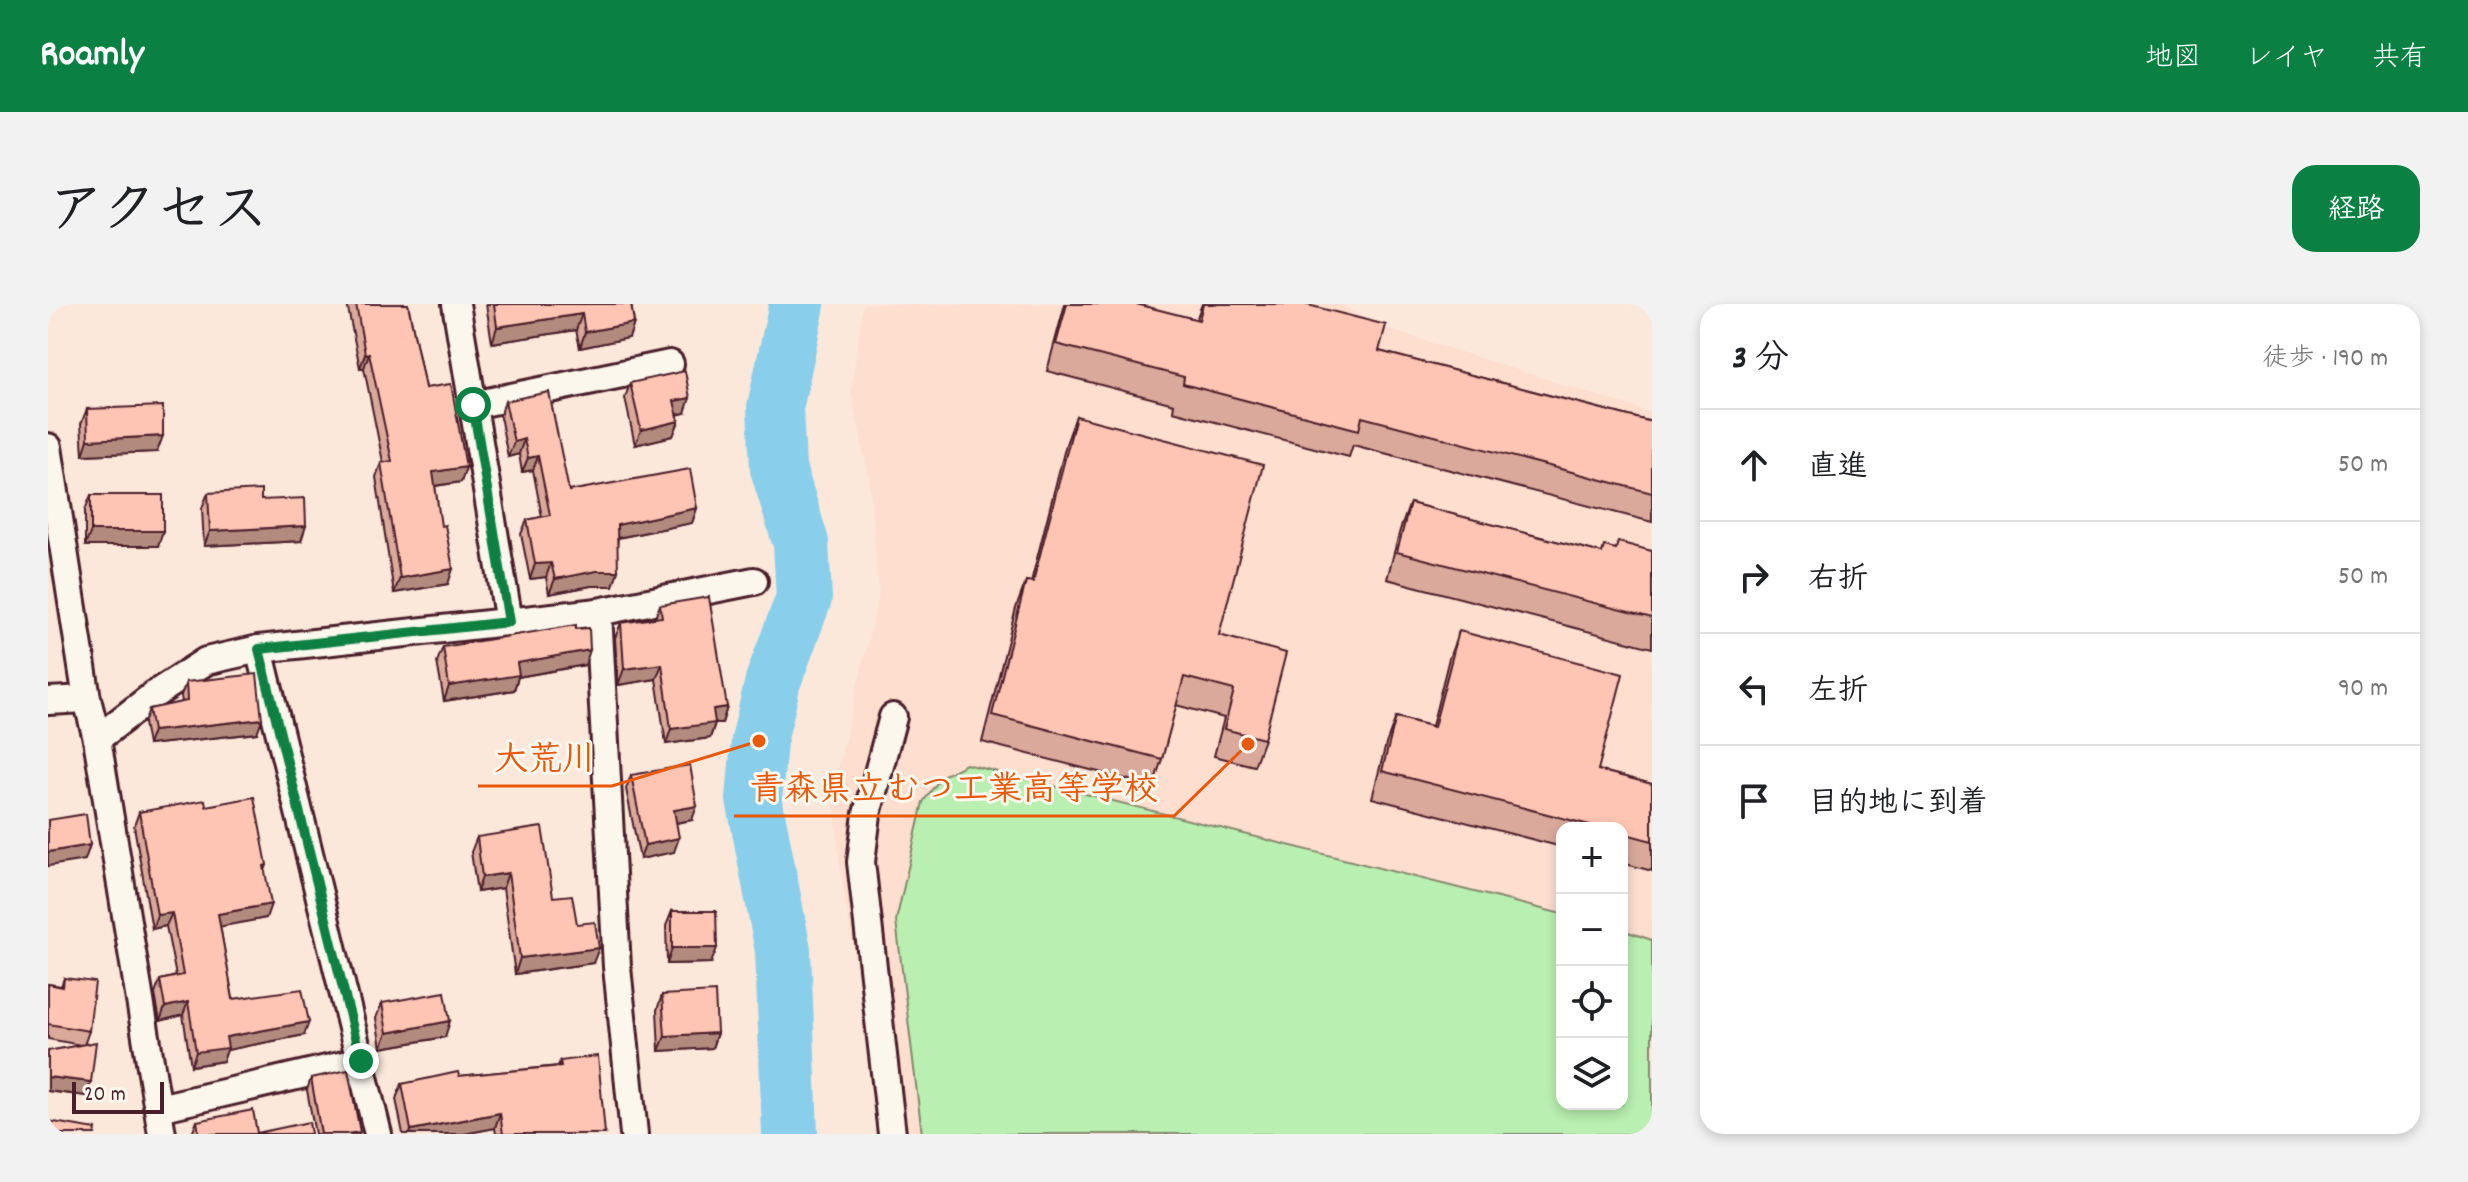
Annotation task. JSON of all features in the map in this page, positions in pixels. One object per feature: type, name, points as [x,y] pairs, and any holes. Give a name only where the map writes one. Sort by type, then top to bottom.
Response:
[{"type":"street","points":[[456,304],[509,622]]},
{"type":"street","points":[[473,405],[670,364]]},
{"type":"street","points":[[48,447],[87,699],[97,739],[162,1134]]},
{"type":"street","points":[[97,739],[155,694],[206,661],[259,649],[598,612],[754,581]]},
{"type":"street","points":[[598,612],[617,967],[634,1134]]},
{"type":"street","points":[[259,649],[378,1134]]},
{"type":"street","points":[[48,701],[87,699]]},
{"type":"street","points":[[892,1134],[861,862],[867,814],[893,717]]},
{"type":"street","points":[[159,1108],[361,1061]]},
{"type":"shaded area","points":[[863,304],[1339,304],[1376,325],[1652,413],[1652,1134],[876,1134],[860,992],[840,866],[833,790],[879,594],[869,477],[851,391]]},
{"type":"green space","points":[[966,764],[1556,912],[1556,1110],[1628,1110],[1628,932],[1652,940],[1652,1134],[922,1134],[896,921],[923,802],[942,776]]},
{"type":"building","points":[[356,304],[408,304],[425,388],[451,384],[466,467],[433,472],[441,526],[445,525],[453,569],[400,578],[381,463],[392,461],[369,353],[365,354]]},
{"type":"building","points":[[494,304],[631,304],[634,323],[585,332],[582,314],[497,327]]},
{"type":"building","points":[[1067,304],[1136,304],[1199,320],[1203,304],[1304,304],[1386,325],[1379,351],[1652,422],[1652,493],[1362,417],[1359,430],[1183,384],[1184,377],[1056,344]]},
{"type":"building","points":[[685,371],[690,398],[674,401],[679,421],[641,430],[630,383]]},
{"type":"building","points":[[549,392],[569,491],[690,469],[697,508],[617,525],[618,571],[596,571],[555,579],[551,563],[535,564],[527,520],[550,515],[538,456],[528,458],[524,439],[514,442],[505,401]]},
{"type":"building","points":[[163,406],[163,436],[88,440],[87,409]]},
{"type":"building","points":[[1076,416],[1263,465],[1219,635],[1286,653],[1264,739],[1224,729],[1234,690],[1184,677],[1162,759],[992,715],[1026,581],[1033,582]]},
{"type":"building","points":[[261,490],[261,500],[305,498],[306,526],[210,531],[208,493]]},
{"type":"building","points":[[91,495],[163,495],[163,531],[91,531]]},
{"type":"building","points":[[1410,503],[1602,553],[1604,546],[1616,549],[1618,542],[1652,551],[1652,618],[1397,552]]},
{"type":"building","points":[[709,597],[727,707],[713,709],[715,723],[671,729],[662,664],[624,669],[621,623],[662,617],[660,605]]},
{"type":"building","points":[[576,625],[576,629],[589,628],[590,650],[517,663],[519,675],[449,686],[443,647]]},
{"type":"building","points":[[1459,631],[1623,674],[1598,770],[1652,784],[1652,841],[1628,835],[1628,822],[1578,822],[1382,771],[1396,717],[1434,727]]},
{"type":"building","points":[[257,674],[262,719],[153,731],[149,709],[187,701],[186,682]]},
{"type":"building","points":[[690,765],[697,806],[674,810],[679,838],[645,845],[631,775]]},
{"type":"building","points":[[254,797],[271,904],[218,914],[233,999],[302,989],[309,1022],[226,1037],[228,1048],[196,1052],[188,1002],[165,1007],[160,980],[183,975],[172,913],[157,915],[139,812],[205,800],[206,806]]},
{"type":"building","points":[[86,814],[90,845],[48,852],[48,820]]},
{"type":"building","points":[[542,827],[553,897],[572,895],[577,924],[595,922],[599,948],[520,958],[508,873],[482,877],[477,837]]},
{"type":"building","points":[[672,911],[716,911],[717,948],[672,948]]},
{"type":"building","points":[[64,978],[95,982],[89,1031],[48,1024],[48,984],[63,987]]},
{"type":"building","points":[[445,992],[450,1021],[387,1033],[382,1003]]},
{"type":"building","points":[[715,992],[717,1033],[665,1036],[662,995]]},
{"type":"building","points":[[96,1042],[91,1082],[48,1077],[48,1051]]},
{"type":"building","points":[[598,1056],[605,1134],[503,1134],[500,1113],[411,1130],[402,1084],[458,1072],[459,1076],[561,1066],[560,1061]]},
{"type":"building","points":[[348,1070],[360,1132],[321,1134],[311,1078]]},
{"type":"building","points":[[253,1110],[257,1133],[309,1122],[311,1134],[199,1134],[197,1121]]},
{"type":"building","points":[[48,1121],[96,1129],[95,1134],[48,1134]]},
{"type":"waterway","points":[[790,1134],[783,950],[754,799],[759,741],[773,681],[804,598],[801,543],[778,468],[775,408],[797,304]]},
{"type":"place","name":"大荒川","points":[[759,741]]},
{"type":"place","name":"青森県立むつ工業高等学校","points":[[1248,744]]},
{"type":"route","points":[[361,1061],[259,649],[509,622],[473,405]]}]
